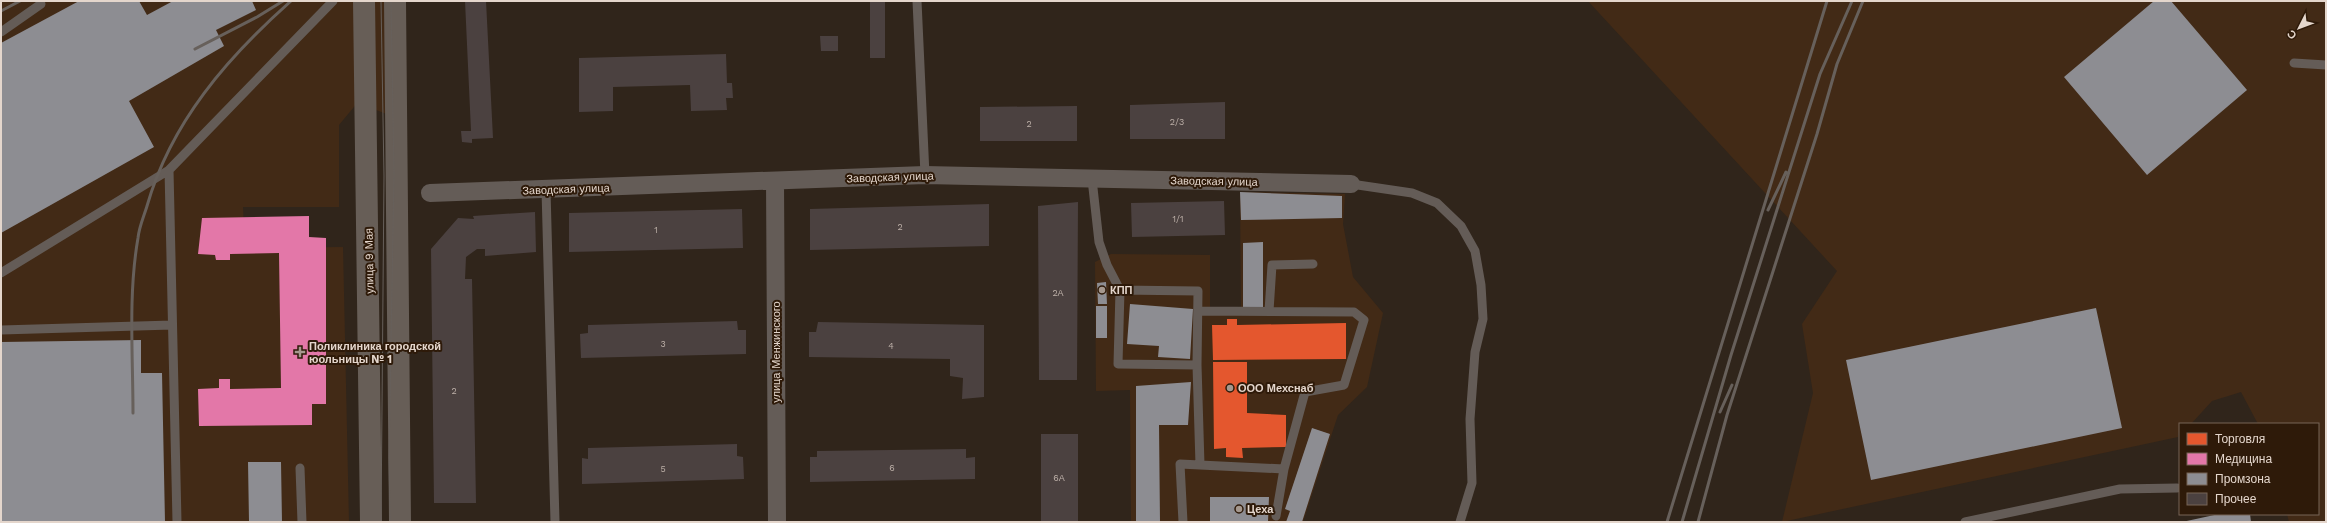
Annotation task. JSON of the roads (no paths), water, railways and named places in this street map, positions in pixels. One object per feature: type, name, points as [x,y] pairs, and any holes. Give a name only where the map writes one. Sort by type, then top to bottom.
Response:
[{"type":"main road","name":"улица 9 Мая","points":[[364,1],[368,178],[371,522]]},
{"type":"main road","points":[[395,1],[400,522]]},
{"type":"street","name":"Заводская улица","points":[[430,193],[546,190],[925,175],[1351,184]]},
{"type":"street","name":"улица Менжинского","points":[[775,181],[777,522]]},
{"type":"lane","points":[[1,273],[169,170],[333,1]]},
{"type":"lane","points":[[917,1],[925,175]]},
{"type":"lane","points":[[1,32],[41,4]]},
{"type":"lane","points":[[2294,63],[2326,65]]},
{"type":"lane","points":[[169,170],[177,522]]},
{"type":"lane","points":[[1092,179],[1099,242],[1107,265],[1120,290],[1118,364],[1197,365]]},
{"type":"lane","points":[[1351,184],[1412,193],[1437,203],[1460,226],[1475,251],[1481,285],[1483,319],[1475,352],[1470,420],[1472,483],[1460,522]]},
{"type":"lane","points":[[546,190],[555,522]]},
{"type":"lane","points":[[1269,311],[1272,265],[1313,264]]},
{"type":"lane","points":[[1120,290],[1198,291],[1199,311],[1197,365],[1200,465]]},
{"type":"lane","points":[[1199,311],[1354,312],[1364,320],[1344,385],[1304,392],[1284,469],[1276,516]]},
{"type":"lane","points":[[1,330],[172,325]]},
{"type":"lane","points":[[1183,522],[1180,464],[1284,469]]},
{"type":"lane","points":[[300,468],[302,522]]},
{"type":"lane","points":[[1965,522],[2120,490],[2177,488]]},
{"type":"tram line","points":[[381,1],[384,176],[381,522]]},
{"type":"tram line","points":[[390,522],[389,457],[394,174],[391,1]]},
{"type":"railway","points":[[1,11],[20,1]]},
{"type":"railway","points":[[195,49],[257,17],[283,1]]},
{"type":"railway","points":[[133,413],[132,303],[135,260],[140,226],[157,175],[186,119],[204,93],[245,45],[291,1]]},
{"type":"railway","points":[[1667,522],[1827,1]]},
{"type":"railway","points":[[1682,522],[1731,355],[1820,74],[1852,1]]},
{"type":"railway","points":[[1698,522],[1727,415],[1817,134],[1837,64],[1863,1]]},
{"type":"railway","points":[[1768,210],[1786,172]]},
{"type":"railway","points":[[1720,412],[1732,385]]},
{"type":"place","name":"КПП","points":[[1102,290]]},
{"type":"place","name":"Поликлиника городской юольницы № 1","points":[[300,352]]},
{"type":"place","name":"ООО Мехснаб","points":[[1230,388]]},
{"type":"place","name":"Цеха","points":[[1239,509]]}]
